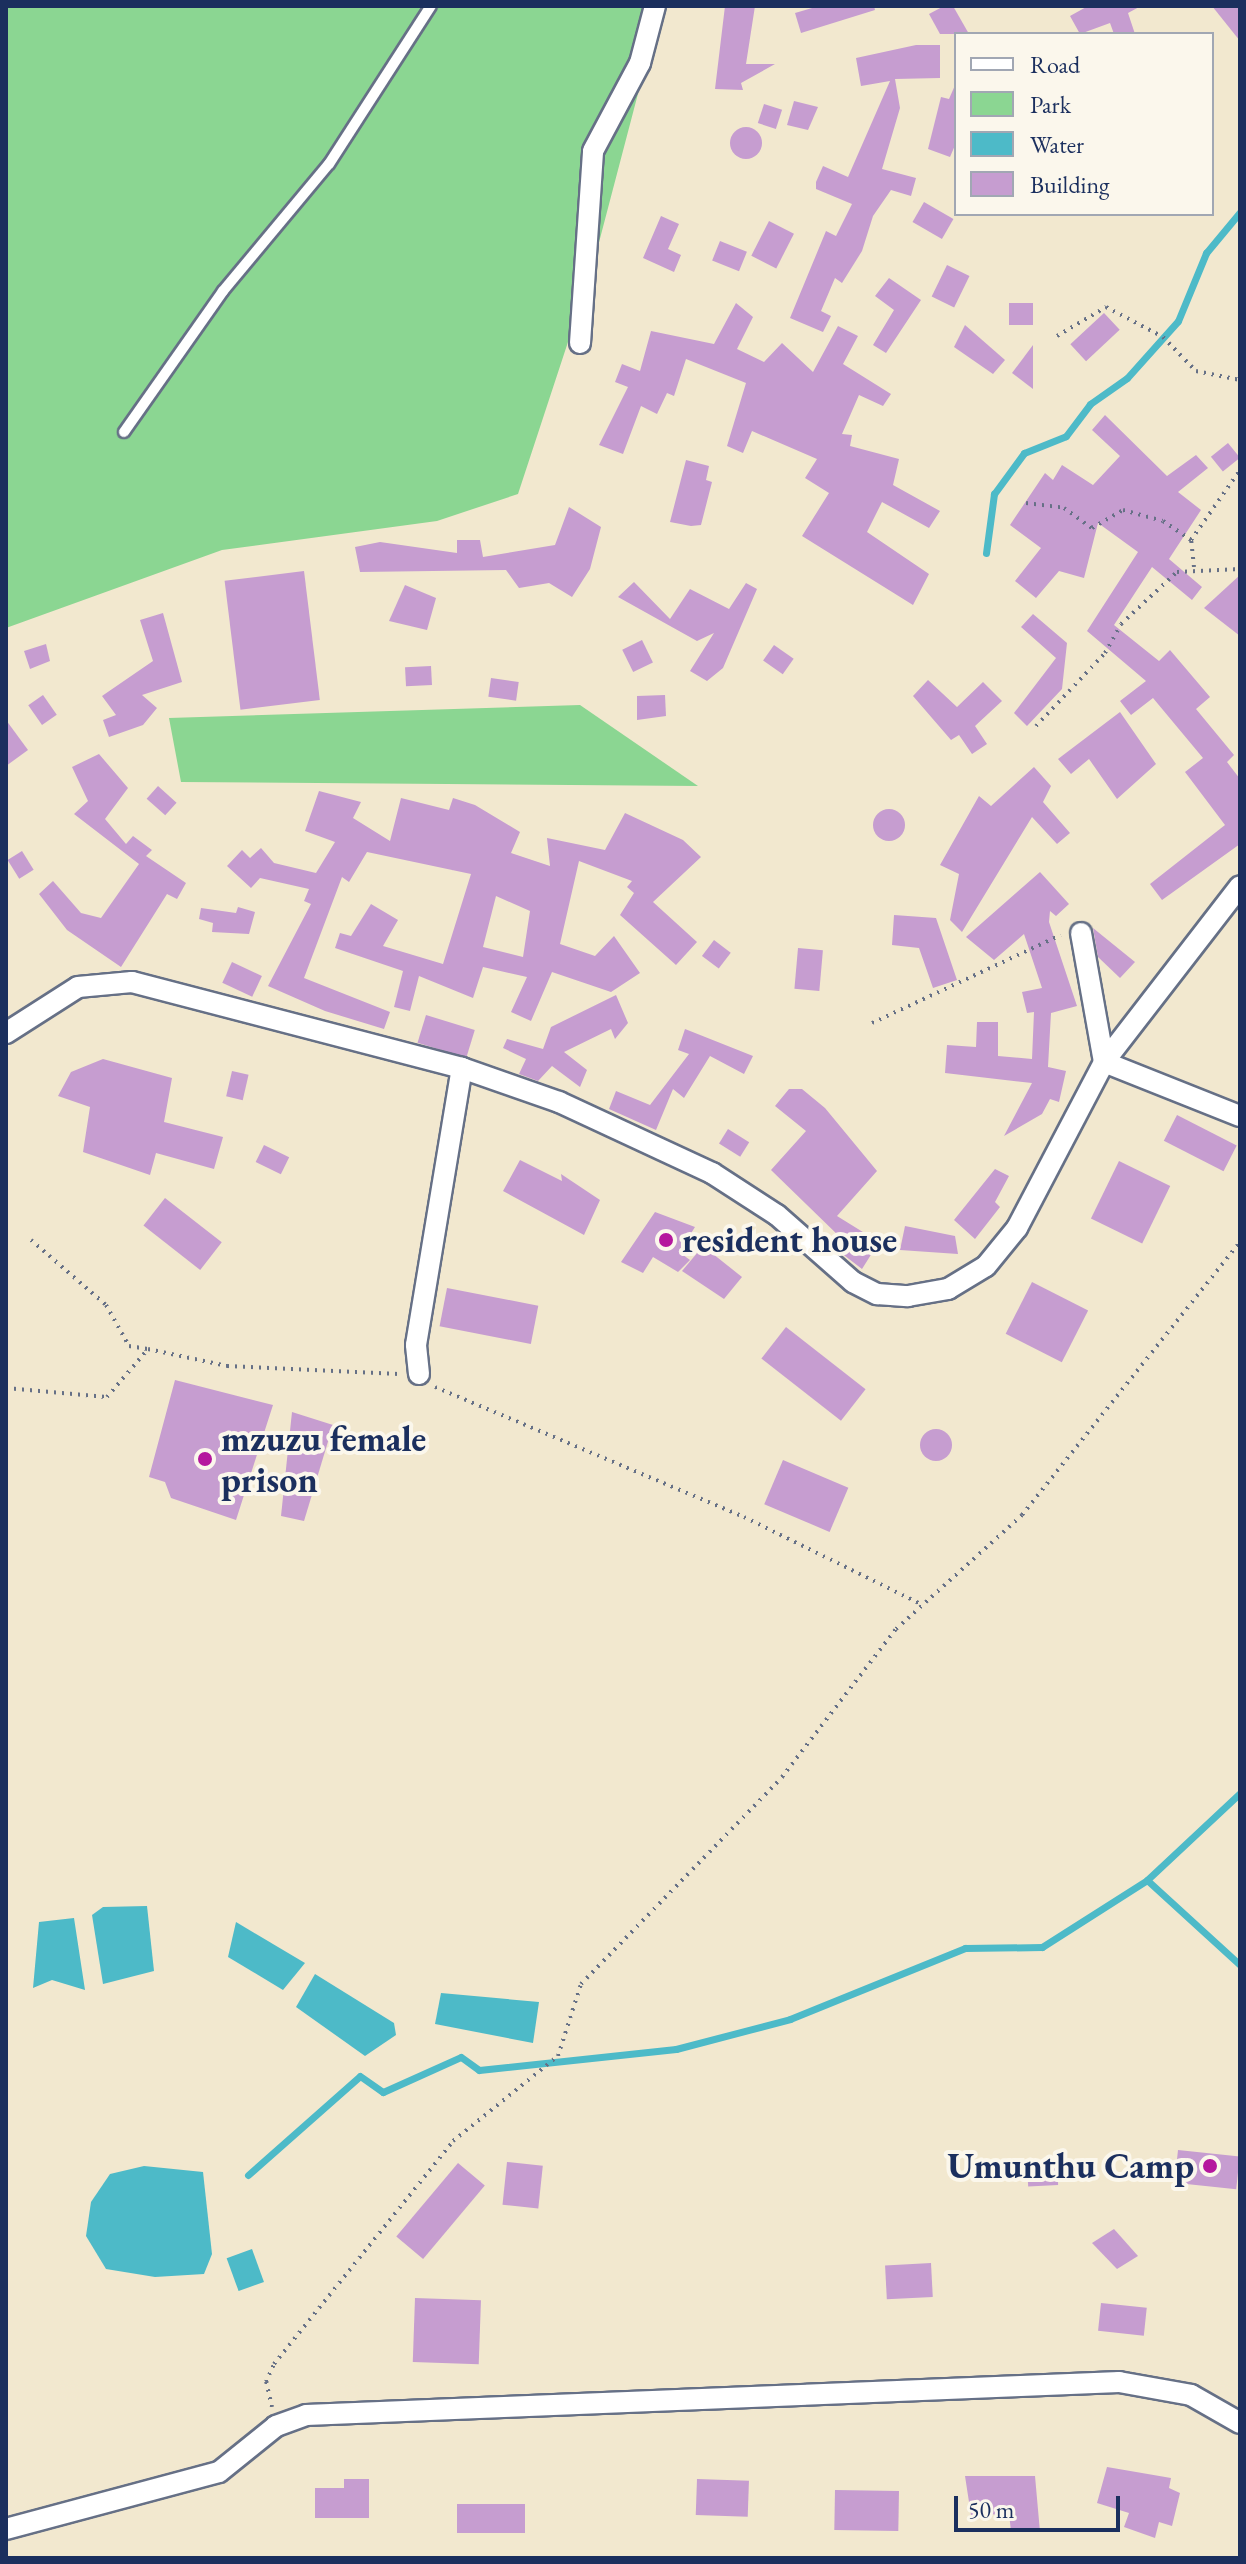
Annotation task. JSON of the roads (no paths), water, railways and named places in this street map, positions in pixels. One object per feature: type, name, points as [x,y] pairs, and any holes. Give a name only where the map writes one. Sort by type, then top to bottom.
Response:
[{"type":"street","points":[[580,343],[593,151],[640,63],[655,6]]},
{"type":"street","points":[[6,1033],[78,987],[132,982],[462,1068],[559,1102],[712,1173],[777,1215],[853,1282],[877,1294],[908,1296],[948,1289],[986,1266],[1044,1187],[1104,1062],[1237,894]]},
{"type":"street","points":[[1081,933],[1104,1062]]},
{"type":"street","points":[[1104,1062],[1240,1116]]},
{"type":"street","points":[[419,1374],[416,1345],[462,1068]]},
{"type":"street","points":[[6,2529],[219,2472],[276,2426],[306,2415],[492,2403],[1119,2382],[1191,2395],[1240,2423]]},
{"type":"lane","points":[[124,432],[223,291],[329,164],[431,6]]},
{"type":"water","points":[[147,1906],[154,1971],[103,1984],[92,1915],[103,1907]]},
{"type":"water","points":[[74,1918],[85,1990],[52,1980],[33,1988],[39,1922]]},
{"type":"water","points":[[236,1922],[305,1963],[283,1990],[228,1957]]},
{"type":"water","points":[[315,1974],[394,2023],[396,2035],[365,2056],[296,2007]]},
{"type":"water","points":[[441,1993],[539,2002],[533,2043],[435,2024]]},
{"type":"water","points":[[144,2166],[203,2172],[212,2254],[204,2274],[155,2277],[106,2269],[86,2236],[91,2202],[110,2174]]},
{"type":"water","points":[[252,2249],[264,2282],[239,2291],[227,2258]]},
{"type":"waterway","points":[[986,553],[994,494],[1024,453],[1066,436],[1090,404],[1127,378],[1178,321],[1206,253],[1240,212]]},
{"type":"waterway","points":[[248,2175],[360,2076],[383,2092],[461,2057],[479,2070],[676,2049],[790,2019],[965,1948],[1042,1947],[1147,1880],[1240,1793]]},
{"type":"waterway","points":[[1147,1880],[1240,1965]]},
{"type":"place","name":"resident house","points":[[666,1240]]},
{"type":"place","name":"mzuzu female prison","points":[[205,1459]]},
{"type":"place","name":"Umunthu Camp","points":[[1210,2166]]}]
